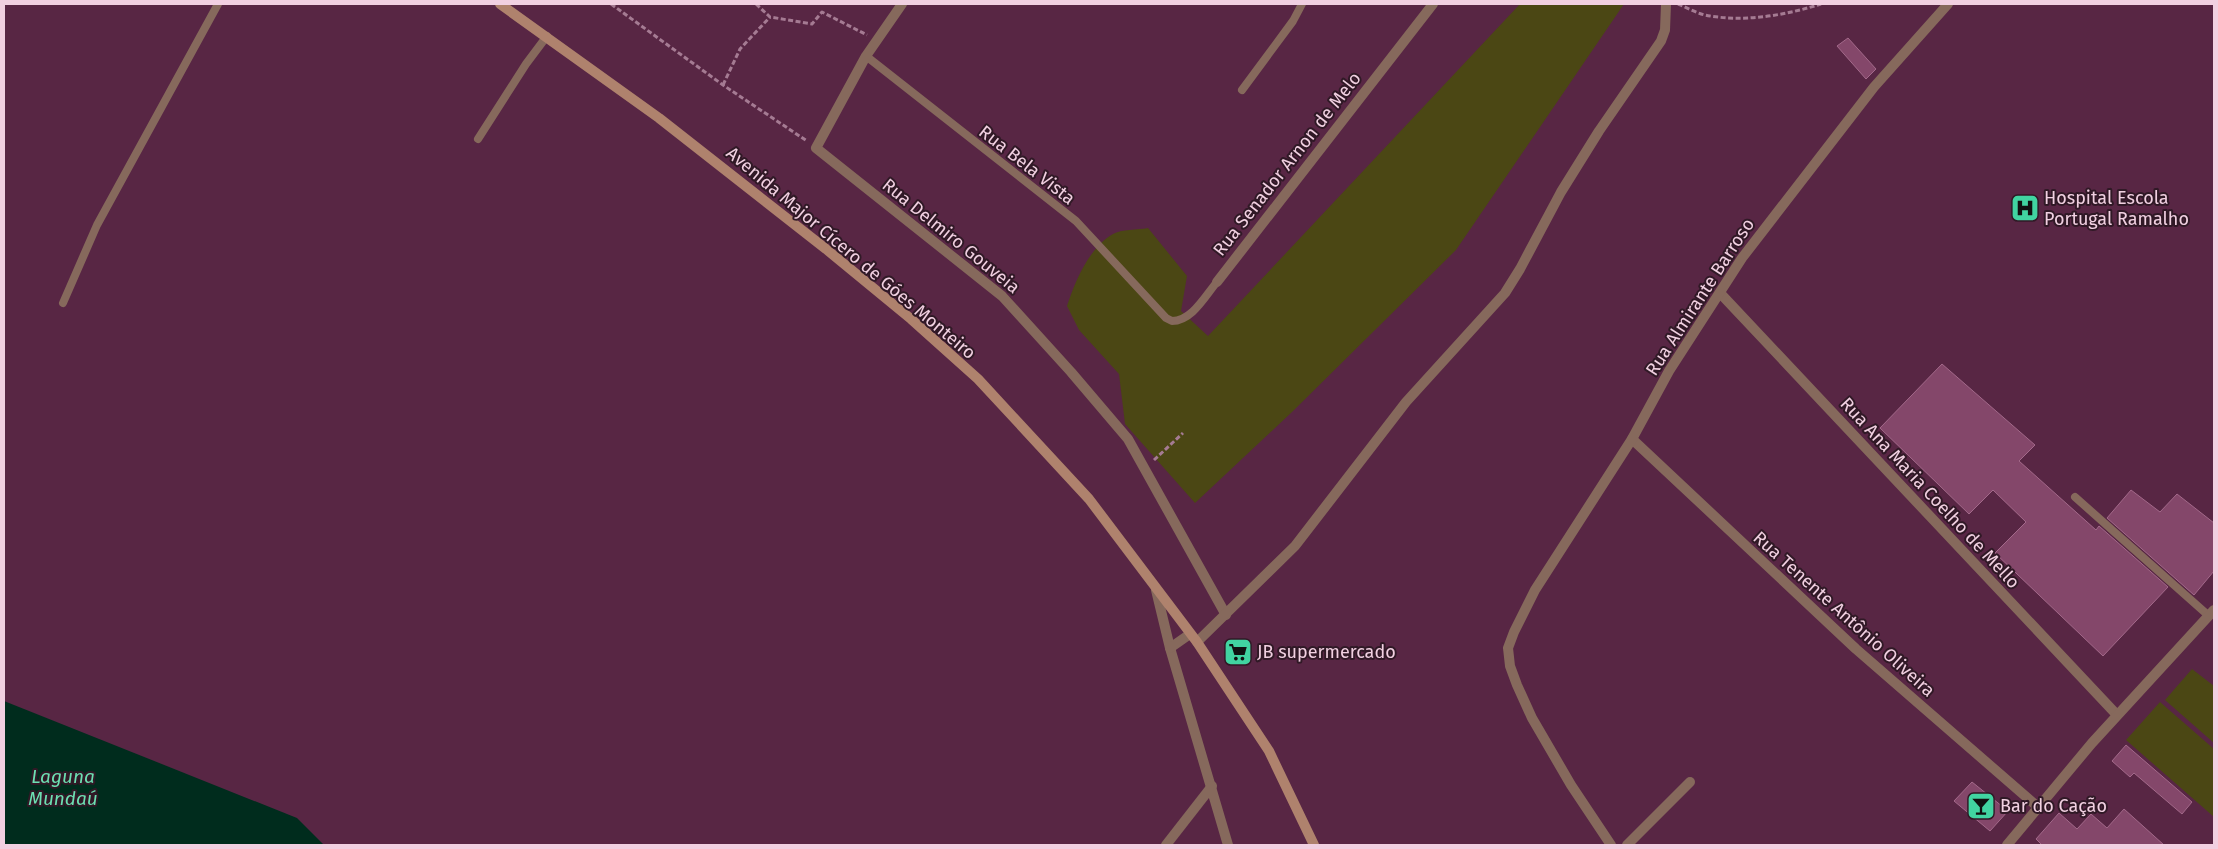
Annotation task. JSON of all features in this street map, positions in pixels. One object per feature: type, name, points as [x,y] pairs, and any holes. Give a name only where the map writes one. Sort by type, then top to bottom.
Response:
[{"type":"street","name":"Avenida Major Cícero de Góes Monteiro","points":[[500,4],[659,118],[826,249],[911,319],[963,366],[1089,500],[1193,638],[1269,751],[1314,845]]},
{"type":"street","points":[[816,148],[866,56],[902,4]]},
{"type":"street","name":"Rua Senador Arnon de Melo","points":[[1217,282],[1433,4]]},
{"type":"street","points":[[1170,648],[1193,638],[1226,615],[1295,546],[1406,402],[1505,292],[1575,169],[1661,41],[1665,30],[1666,4]]},
{"type":"street","name":"Rua Almirante Barroso","points":[[1608,843],[1532,718],[1517,685],[1510,666],[1508,648],[1514,632],[1535,590],[1632,439],[1669,372],[1742,258],[1818,157],[1874,87],[1948,4]]},
{"type":"street","name":"Rua Delmiro Gouveia","points":[[816,148],[1002,296],[1071,372],[1128,439],[1226,615]]},
{"type":"street","name":"Rua Ana Maria Coelho de Mello","points":[[1720,293],[2117,715]]},
{"type":"street","name":"Rua Tenente Antônio Oliveira","points":[[1632,439],[1856,650],[2039,808]]},
{"type":"street","points":[[1156,590],[1170,648],[1228,845]]},
{"type":"street","points":[[2007,845],[2117,715],[2211,613]]},
{"type":"street","points":[[1627,845],[1690,782]]},
{"type":"street","points":[[1166,845],[1212,786]]},
{"type":"lane","points":[[63,303],[97,225],[218,4]]},
{"type":"lane","points":[[1242,90],[1293,21],[1302,4]]},
{"type":"lane","points":[[478,139],[526,64],[547,36]]},
{"type":"lane","name":"Rua Bela Vista","points":[[866,56],[1076,221],[1158,310]]},
{"type":"lane","name":"Rua Senador Arnon de Melo","points":[[1158,310],[1172,321],[1184,319],[1217,282]]},
{"type":"lane","points":[[2075,498],[2211,613]]},
{"type":"path","points":[[611,4],[723,85],[816,148]]},
{"type":"path","points":[[756,4],[770,17],[812,24],[822,12],[876,40]]},
{"type":"path","points":[[1676,4],[1709,16],[1741,18],[1767,16],[1821,4]]},
{"type":"path","points":[[723,85],[740,49],[770,17]]},
{"type":"path","points":[[1145,469],[1183,433]]},
{"type":"shaded area","points":[[1520,4],[1624,4],[1456,250],[1292,412],[1195,503],[1125,424],[1119,374],[1079,330],[1067,306],[1074,286],[1090,256],[1104,240],[1116,232],[1148,228],[1187,276],[1181,311],[1208,336]]},
{"type":"shaded area","points":[[2192,669],[2214,686],[2214,743],[2165,700]]},
{"type":"shaded area","points":[[2160,702],[2214,749],[2214,817],[2126,740]]},
{"type":"water","name":"Laguna Mundaú","points":[[4,701],[297,818],[324,845],[4,845]]},
{"type":"building","points":[[1848,38],[1876,69],[1866,79],[1837,46]]},
{"type":"building","points":[[1942,364],[2035,445],[2019,461],[2096,530],[2099,526],[2168,587],[2103,656],[1995,553],[2026,522],[1993,490],[1969,514],[1880,428]]},
{"type":"building","points":[[2131,490],[2160,512],[2177,494],[2214,523],[2214,571],[2194,595],[2107,518]]},
{"type":"building","points":[[2126,745],[2192,802],[2182,814],[2134,773],[2130,777],[2112,761]]},
{"type":"building","name":"Bar do Cação","points":[[1972,782],[2008,811],[1990,831],[1954,801]]},
{"type":"building","points":[[2124,809],[2164,845],[2042,845],[2036,839],[2059,813],[2077,829],[2091,814],[2107,828]]},
{"type":"place","name":"Hospital Escola Portugal Ramalho","points":[[2025,208]]},
{"type":"place","name":"JB supermercado","points":[[1238,652]]},
{"type":"place","name":"Bar do Cação","points":[[1981,806]]}]
